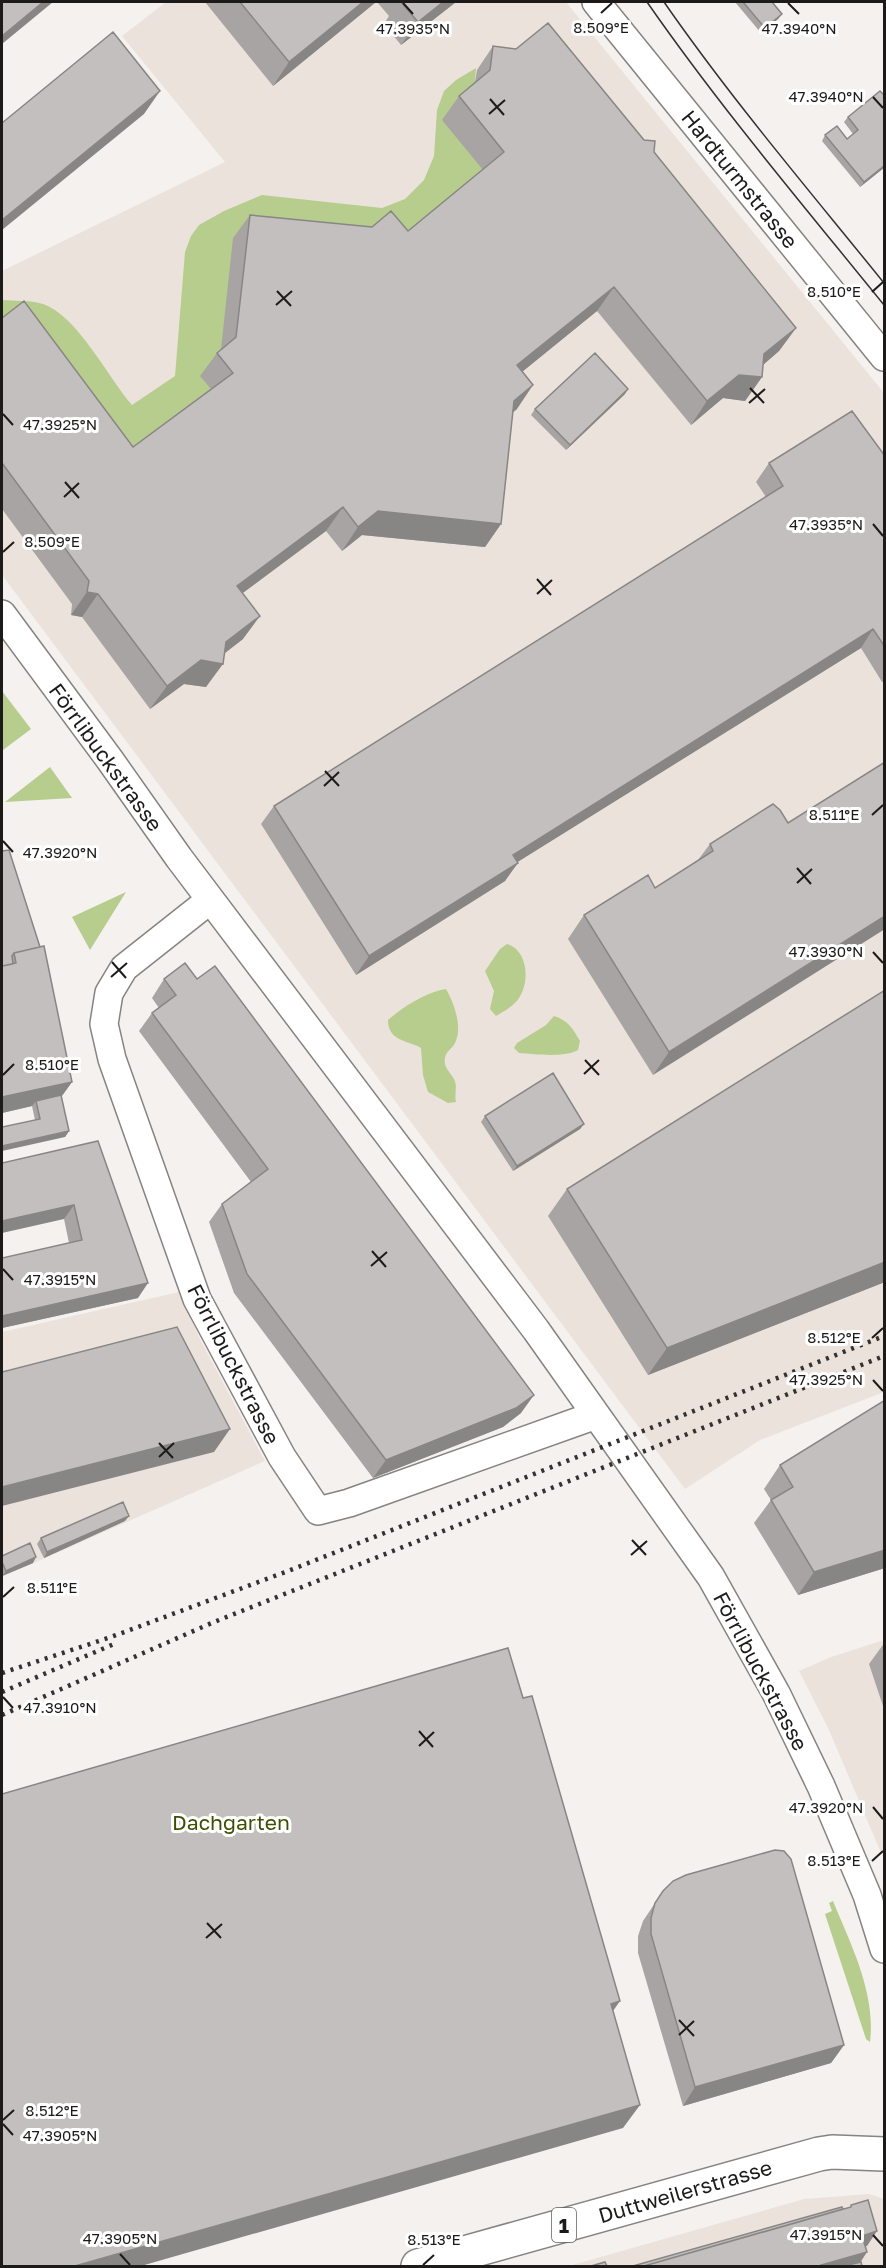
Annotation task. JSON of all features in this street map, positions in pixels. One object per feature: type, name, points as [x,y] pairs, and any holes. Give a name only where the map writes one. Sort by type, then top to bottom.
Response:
[{"type":"main road","name":"Duttweilerstrasse","points":[[418,2266],[819,2154],[832,2152],[885,2154]]},
{"type":"street","name":"Hardturmstrasse","points":[[596,2],[885,357]]},
{"type":"street","name":"Förrlibuckstrasse","points":[[2,614],[210,900],[473,1245],[711,1577],[776,1693],[826,1797],[867,1895],[885,1949]]},
{"type":"street","name":"Förrlibuckstrasse","points":[[210,900],[124,968],[109,993],[104,1024],[112,1059],[197,1299],[282,1457],[318,1511],[350,1503],[596,1415]]},
{"type":"shaded area","points":[[166,2],[566,2],[884,393],[884,1392],[760,1440],[685,1489],[2,575],[2,271],[225,162],[122,36]]},
{"type":"shaded area","points":[[179,1292],[201,1341],[265,1461],[2,1577],[2,1332]]},
{"type":"shaded area","points":[[884,1640],[884,1860],[829,1730],[799,1671],[831,1657]]},
{"type":"shaded area","points":[[869,2194],[884,2199],[884,2266],[569,2266],[804,2199]]},
{"type":"green space","points":[[476,68],[474,93],[488,176],[217,396],[117,471],[2,329],[2,300],[28,301],[56,310],[92,349],[132,405],[175,376],[185,252],[191,236],[199,225],[224,211],[262,195],[382,208],[405,199],[424,180],[434,156],[437,110],[444,91],[456,80]]},
{"type":"green space","points":[[2,691],[31,729],[3,750],[2,749]]},
{"type":"green space","points":[[50,767],[72,798],[5,802]]},
{"type":"green space","points":[[126,892],[90,950],[72,917]]},
{"type":"green space","points":[[507,944],[514,947],[523,960],[525,984],[517,1001],[496,1016],[490,1009],[494,991],[485,971],[500,949]]},
{"type":"green space","points":[[446,989],[458,1023],[455,1043],[445,1058],[446,1067],[456,1085],[456,1102],[448,1103],[428,1092],[423,1075],[421,1048],[395,1036],[391,1032],[388,1020],[415,1001]]},
{"type":"green space","points":[[554,1016],[563,1020],[572,1029],[580,1041],[578,1050],[549,1055],[519,1053],[514,1048],[517,1043],[546,1025]]},
{"type":"green space","points":[[833,1901],[866,1987],[871,2024],[870,2042],[866,2039],[825,1914],[832,1911],[829,1903]]},
{"type":"building","points":[[2,2],[43,2],[2,36]]},
{"type":"building","points":[[240,2],[363,2],[289,62]]},
{"type":"building","points":[[401,2],[443,2],[418,22]]},
{"type":"building","points":[[743,2],[772,2],[782,14],[765,28]]},
{"type":"building","points":[[548,23],[644,140],[655,141],[654,152],[796,328],[764,354],[762,377],[739,375],[707,401],[614,287],[517,365],[533,385],[514,401],[501,524],[378,511],[358,527],[343,507],[237,586],[260,616],[226,642],[223,664],[201,660],[167,686],[98,594],[87,592],[89,581],[2,463],[2,318],[24,301],[133,447],[233,373],[217,353],[236,337],[250,215],[372,227],[391,211],[408,231],[504,152],[459,96],[490,70],[493,46],[516,49]]},
{"type":"building","points":[[113,32],[160,91],[2,220],[2,123]]},
{"type":"building","points":[[880,91],[885,96],[885,165],[864,182],[825,135],[837,126],[847,139],[858,130],[848,117]]},
{"type":"building","points":[[595,353],[628,389],[570,445],[535,409]]},
{"type":"building","points":[[852,411],[885,456],[885,647],[873,629],[513,855],[518,863],[369,956],[274,806],[783,486],[769,463]]},
{"type":"building","points":[[885,762],[885,916],[669,1052],[584,915],[648,875],[655,888],[713,851],[710,844],[773,804],[788,823]]},
{"type":"building","points":[[9,850],[40,947],[14,953],[13,964],[2,966],[2,851]]},
{"type":"building","points":[[44,946],[72,1082],[2,1097],[2,966],[16,963],[14,953]]},
{"type":"building","points":[[185,963],[197,979],[215,966],[534,1395],[516,1408],[386,1460],[247,1274],[222,1204],[268,1169],[152,1013],[176,995],[164,979]]},
{"type":"building","points":[[885,990],[885,1262],[667,1348],[567,1189]]},
{"type":"building","points":[[553,1073],[584,1124],[517,1166],[485,1116]]},
{"type":"building","points":[[61,1095],[69,1131],[2,1146],[2,1127],[40,1119],[36,1101]]},
{"type":"building","points":[[98,1141],[148,1283],[2,1316],[2,1258],[82,1240],[74,1205],[2,1221],[2,1163]]},
{"type":"building","points":[[177,1327],[230,1429],[2,1487],[2,1372]]},
{"type":"building","points":[[885,1400],[885,1550],[814,1572],[771,1500],[793,1487],[780,1465]]},
{"type":"building","points":[[123,1502],[129,1516],[47,1552],[41,1538]]},
{"type":"building","points":[[30,1543],[36,1557],[6,1571],[2,1556]]},
{"type":"building","name":"Dachgarten","points":[[508,1648],[523,1698],[532,1696],[620,2001],[611,2004],[640,2105],[75,2266],[2,2266],[2,1794]]},
{"type":"building","points":[[775,1850],[784,1851],[791,1859],[844,2045],[695,2087],[651,1934],[651,1918],[655,1903],[673,1881],[686,1875]]},
{"type":"building","points":[[868,2200],[877,2231],[862,2236],[867,2252],[818,2266],[644,2266],[851,2207],[851,2205]]},
{"type":"building","points":[[842,2207],[843,2209],[644,2266],[633,2266]]},
{"type":"building","points":[[605,2262],[607,2266],[591,2266]]},
{"type":"building","points":[[861,2262],[862,2266],[844,2266]]},
{"type":"tram line","points":[[647,2],[733,118],[884,305]]},
{"type":"tram line","points":[[664,2],[744,109],[884,283]]},
{"type":"railway","points":[[2,1673],[111,1637],[288,1571],[884,1336]]},
{"type":"railway","points":[[2,1715],[214,1622],[884,1356]]},
{"type":"railway","points":[[2,1692],[114,1644]]}]
